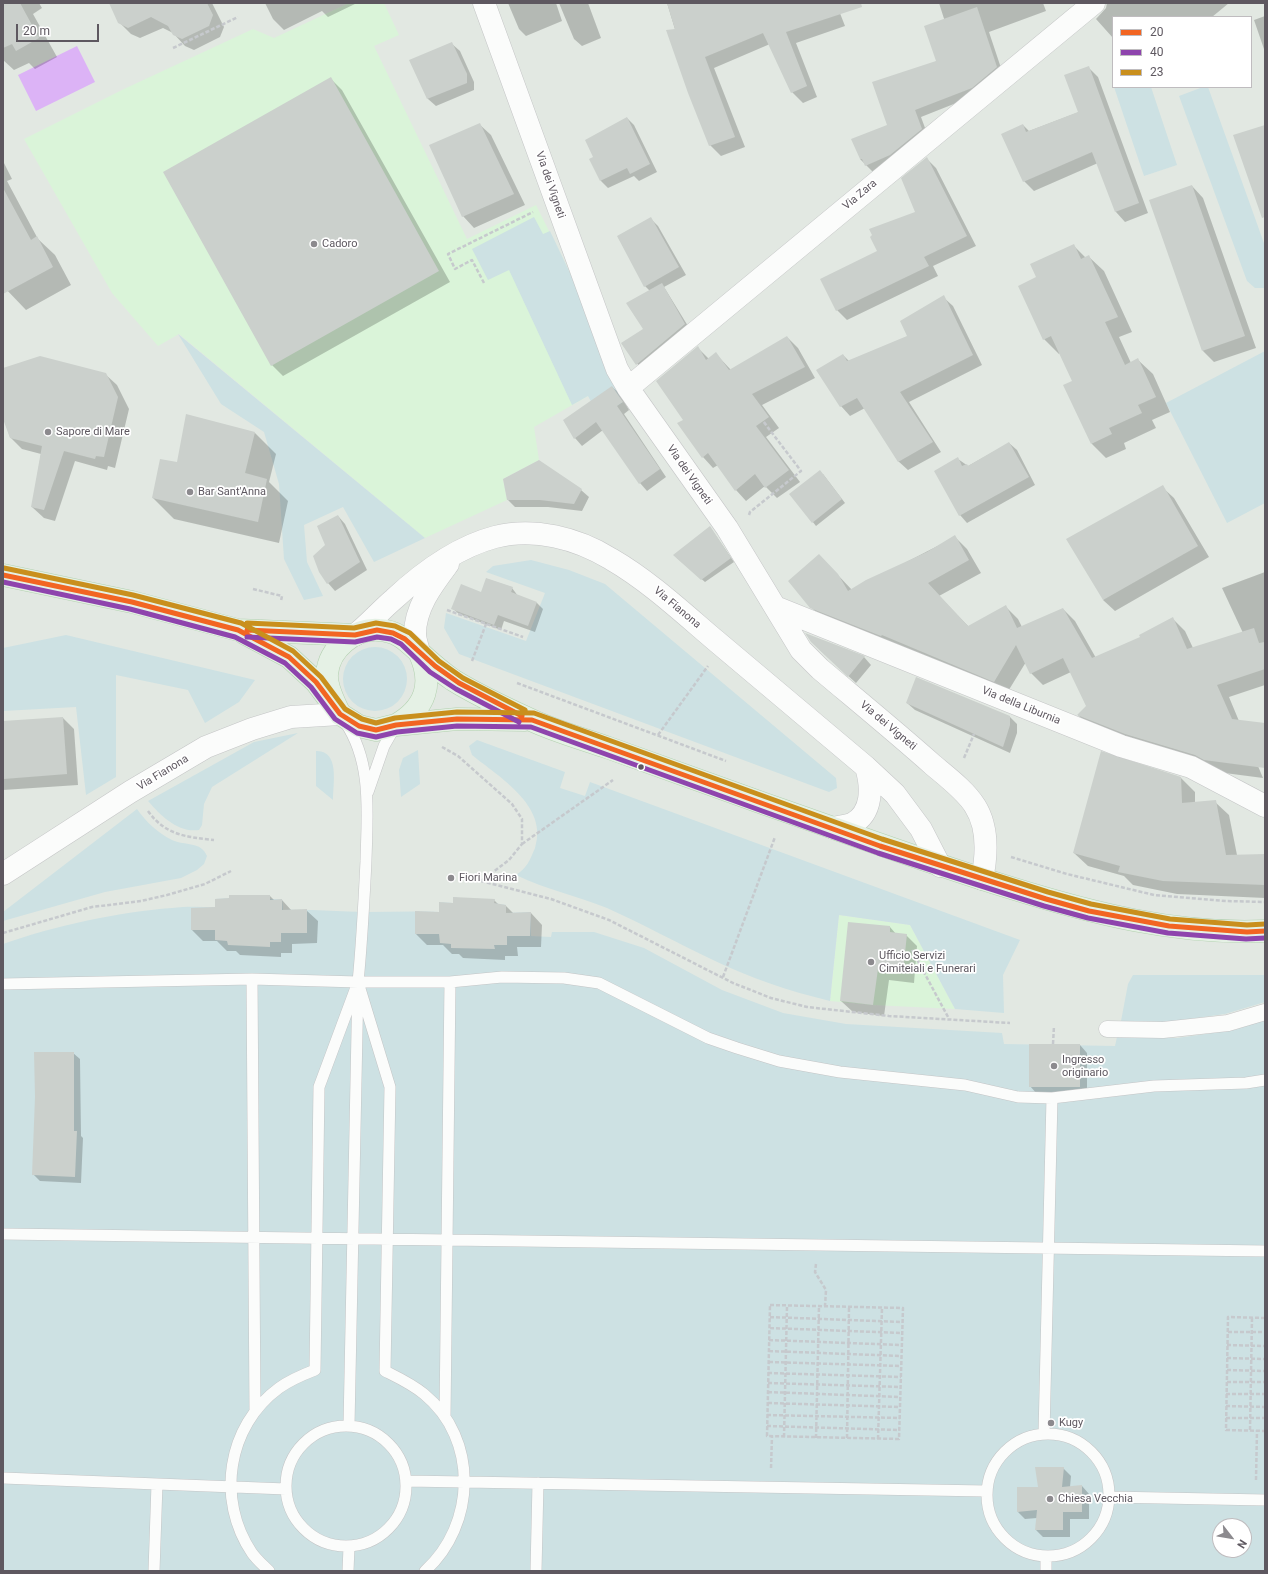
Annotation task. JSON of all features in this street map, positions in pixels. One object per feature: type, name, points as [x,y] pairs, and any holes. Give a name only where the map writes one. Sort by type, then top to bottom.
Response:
[{"type":"main road","points":[[3,575],[132,602],[238,630],[355,635]]},
{"type":"main road","points":[[238,630],[289,657],[316,682],[340,714],[360,726],[376,730],[396,726],[457,719],[532,720]]},
{"type":"main road","points":[[340,714],[328,685],[327,673],[331,660],[345,641],[355,635],[365,631],[389,631],[401,636],[450,678],[474,692],[532,720],[940,866],[1084,910],[1169,926],[1247,932],[1265,931]]},
{"type":"main road","points":[[396,726],[414,712],[421,702],[426,688],[426,674],[419,652]]},
{"type":"street","name":"Via dei Vigneti","points":[[484,3],[617,370],[628,388],[727,528],[801,650],[820,669],[921,754],[975,805],[983,826],[986,842],[986,860],[982,879]]},
{"type":"street","name":"Via Zara","points":[[628,388],[1094,3]]},
{"type":"street","name":"Via Fianona","points":[[355,635],[428,570],[456,553],[494,537],[524,532],[549,534],[580,544],[611,558],[651,586],[866,767],[895,794],[904,806],[921,829],[940,866]]},
{"type":"street","points":[[419,652],[415,634],[419,612],[429,589],[456,553]]},
{"type":"street","name":"Via della Liburnia","points":[[775,607],[1121,746],[1191,767],[1265,806]]},
{"type":"street","name":"Via Fianona","points":[[3,874],[130,792],[206,747],[252,729],[291,717],[340,714]]},
{"type":"street","points":[[833,828],[851,824],[862,816],[869,801],[870,783],[866,767]]},
{"type":"street","points":[[1107,1029],[1163,1030],[1228,1023],[1265,1012]]},
{"type":"lane","points":[[340,714],[356,741],[363,767],[367,795],[364,912],[358,982],[350,1425]]},
{"type":"lane","points":[[367,795],[384,746],[396,726]]},
{"type":"lane","points":[[3,984],[252,979],[358,982],[450,982],[502,977],[564,978],[599,983],[708,1038],[780,1061],[840,1072],[965,1085],[1018,1097],[1052,1098],[1154,1086],[1246,1083],[1265,1080]]},
{"type":"lane","points":[[252,979],[255,1410]]},
{"type":"lane","points":[[269,1571],[252,1554],[237,1526],[231,1505],[230,1487],[233,1454],[242,1431],[255,1410],[279,1388],[298,1376],[315,1370],[319,1087],[358,982]]},
{"type":"lane","points":[[358,982],[390,1087],[384,1371],[408,1382],[425,1394],[445,1417],[460,1448],[465,1482],[462,1511],[451,1540],[435,1562],[425,1571]]},
{"type":"lane","points":[[445,1417],[450,982]]},
{"type":"lane","points":[[1044,1434],[1052,1098]]},
{"type":"lane","points":[[3,1234],[1265,1251]]},
{"type":"lane","points":[[350,1425],[371,1430],[390,1444],[398,1454],[404,1468],[407,1481],[406,1496],[401,1512],[393,1524],[379,1537],[366,1543],[349,1547],[332,1545],[318,1539],[302,1528],[290,1510],[286,1489],[288,1472],[296,1452],[309,1438],[323,1430],[335,1426],[350,1425]]},
{"type":"lane","points":[[1044,1434],[1061,1435],[1087,1448],[1104,1471],[1109,1497],[1100,1528],[1083,1546],[1066,1554],[1046,1557],[1021,1551],[1002,1537],[989,1516],[986,1491],[991,1472],[1004,1452],[1021,1440],[1044,1434]]},
{"type":"lane","points":[[3,1478],[286,1489]]},
{"type":"lane","points":[[407,1481],[986,1491]]},
{"type":"lane","points":[[536,1571],[538,1483]]},
{"type":"lane","points":[[154,1571],[157,1484]]},
{"type":"lane","points":[[1109,1497],[1260,1500]]},
{"type":"lane","points":[[348,1571],[349,1547]]},
{"type":"lane","points":[[1046,1557],[1046,1571]]},
{"type":"path","points":[[172,48],[238,17]]},
{"type":"path","points":[[484,283],[472,260],[456,269],[448,254],[534,211],[537,216]]},
{"type":"path","points":[[748,517],[750,512],[801,471],[763,421]]},
{"type":"path","points":[[253,589],[282,596],[281,602]]},
{"type":"path","points":[[446,610],[523,637]]},
{"type":"path","points":[[470,666],[486,624]]},
{"type":"path","points":[[658,735],[710,664]]},
{"type":"path","points":[[438,745],[458,756],[512,804],[522,820],[522,844]]},
{"type":"path","points":[[613,780],[522,844],[509,860],[481,881],[551,899],[609,920],[723,977],[771,998],[807,1007],[889,1016],[1010,1022]]},
{"type":"path","points":[[144,805],[154,820],[176,834],[184,837],[214,840]]},
{"type":"path","points":[[723,977],[775,837]]},
{"type":"path","points":[[3,933],[92,907],[141,902],[168,895],[205,884],[231,871]]},
{"type":"path","points":[[912,950],[949,1018]]},
{"type":"path","points":[[1053,1044],[1054,1026]]},
{"type":"path","points":[[816,1245],[815,1272],[826,1290],[826,1306]]},
{"type":"path","points":[[770,1305],[819,1306],[902,1308],[899,1439],[767,1436],[770,1305]]},
{"type":"path","points":[[784,1437],[787,1306]]},
{"type":"path","points":[[816,1438],[819,1306]]},
{"type":"path","points":[[846,1438],[849,1307]]},
{"type":"path","points":[[878,1439],[882,1308]]},
{"type":"path","points":[[770,1317],[902,1322]]},
{"type":"path","points":[[1265,1318],[1228,1317],[1226,1370],[1226,1430],[1265,1431]]},
{"type":"path","points":[[1250,1430],[1252,1318]]},
{"type":"path","points":[[770,1328],[902,1333]]},
{"type":"path","points":[[1227,1332],[1265,1332]]},
{"type":"path","points":[[769,1340],[902,1345]]},
{"type":"path","points":[[1227,1345],[1265,1346]]},
{"type":"path","points":[[769,1351],[901,1356]]},
{"type":"path","points":[[1227,1358],[1265,1359]]},
{"type":"path","points":[[769,1362],[901,1366]]},
{"type":"path","points":[[1226,1370],[1265,1370]]},
{"type":"path","points":[[768,1373],[901,1377]]},
{"type":"path","points":[[1226,1382],[1265,1382]]},
{"type":"path","points":[[768,1383],[901,1387]]},
{"type":"path","points":[[768,1392],[900,1397]]},
{"type":"path","points":[[1226,1394],[1265,1394]]},
{"type":"path","points":[[768,1404],[900,1407]]},
{"type":"path","points":[[1226,1406],[1265,1407]]},
{"type":"path","points":[[767,1415],[900,1418]]},
{"type":"path","points":[[1226,1418],[1265,1418]]},
{"type":"path","points":[[767,1426],[899,1430]]},
{"type":"path","points":[[1257,1430],[1260,1500]]},
{"type":"path","points":[[771,1487],[772,1436]]},
{"type":"shaded area","points":[[349,3],[384,3],[399,35],[374,46],[467,239],[536,205],[571,275],[588,396],[534,427],[539,460],[503,479],[507,500],[425,538],[179,334],[158,346],[112,293],[24,139],[124,89],[253,29],[274,38]]},
{"type":"shaded area","points":[[77,46],[95,82],[36,111],[18,75]]},
{"type":"shaded area","points":[[1114,88],[1151,88],[1177,165],[1144,176]]},
{"type":"shaded area","points":[[1200,88],[1208,88],[1265,246],[1265,288],[1255,288],[1247,281],[1179,96]]},
{"type":"shaded area","points":[[534,217],[543,234],[550,231],[571,275],[622,403],[599,416],[588,396],[572,405],[509,270],[488,280],[472,249]]},
{"type":"shaded area","points":[[178,334],[425,538],[374,562],[343,507],[304,525],[307,562],[323,596],[304,600],[284,559],[279,484],[264,432],[221,404]]},
{"type":"shaded area","points":[[1265,351],[1265,503],[1227,523],[1166,403]]},
{"type":"shaded area","points":[[531,560],[569,570],[605,584],[836,778],[837,788],[829,792],[459,654],[444,628],[446,613],[526,641],[545,593],[486,572],[493,566]]},
{"type":"shaded area","points":[[66,635],[255,680],[239,702],[205,723],[188,690],[116,675],[116,777],[86,795],[76,707],[3,711],[3,648]]},
{"type":"shaded area","points":[[375,647],[393,653],[401,661],[407,679],[401,697],[393,705],[375,711],[357,705],[349,697],[343,679],[349,661],[357,653]]},
{"type":"shaded area","points":[[298,733],[212,787],[204,804],[202,825],[199,830],[184,829],[177,826],[164,818],[148,801],[254,742]]},
{"type":"shaded area","points":[[477,740],[565,772],[560,788],[585,796],[590,782],[1020,940],[1003,975],[1004,1013],[955,1009],[910,925],[839,915],[830,1001],[800,993],[741,973],[607,908],[516,875],[526,867],[535,848],[537,833],[535,819],[519,794],[472,755],[469,746]]},
{"type":"shaded area","points":[[418,750],[420,784],[401,797],[399,770],[403,758]]},
{"type":"shaded area","points":[[316,751],[324,752],[329,756],[332,762],[334,769],[333,800],[316,786]]},
{"type":"shaded area","points":[[137,809],[153,827],[162,834],[177,842],[201,848],[207,856],[204,864],[197,870],[181,878],[105,892],[3,921],[3,912]]},
{"type":"shaded area","points":[[229,895],[270,895],[270,899],[282,899],[283,910],[356,912],[439,912],[439,902],[453,903],[453,897],[506,905],[506,913],[531,912],[531,936],[551,937],[552,932],[594,932],[644,948],[722,990],[783,1013],[846,1024],[1002,1033],[1004,1044],[1115,1046],[1117,1037],[1177,1038],[1234,1030],[1265,1020],[1265,1571],[3,1571],[3,944],[43,931],[108,916],[183,907],[215,907],[215,899],[229,898]]},
{"type":"shaded area","points":[[839,915],[910,925],[955,1009],[873,1005],[830,1001]]},
{"type":"shaded area","points":[[1133,975],[1265,975],[1265,1002],[1225,1014],[1167,1022],[1121,1021],[1128,984]]},
{"type":"building","points":[[3,3],[20,3],[39,38],[16,51],[12,44],[3,48]]},
{"type":"building","points":[[109,3],[207,3],[213,15],[209,26],[182,39],[173,35],[168,26],[151,17],[128,28],[118,23]]},
{"type":"building","points":[[667,3],[861,3],[862,7],[786,32],[807,86],[791,93],[763,33],[705,57],[735,137],[709,146],[688,93],[666,30],[675,29]]},
{"type":"building","points":[[977,7],[997,67],[972,88],[915,110],[922,129],[890,155],[865,166],[862,159],[860,159],[851,139],[887,125],[872,82],[936,61],[924,26]]},
{"type":"building","points":[[452,42],[467,74],[467,83],[427,99],[409,60]]},
{"type":"building","points":[[1089,66],[1139,203],[1115,212],[1092,152],[1023,182],[1001,134],[1023,124],[1026,132],[1078,112],[1064,75]]},
{"type":"building","name":"Cadoro","points":[[331,77],[439,271],[271,366],[163,172]]},
{"type":"building","points":[[627,117],[650,164],[630,174],[627,168],[600,181],[589,159],[593,157],[585,140]]},
{"type":"building","points":[[480,123],[514,194],[462,217],[429,145]]},
{"type":"building","points":[[1265,125],[1265,217],[1262,218],[1233,135]]},
{"type":"building","points":[[927,157],[967,236],[924,257],[929,266],[836,311],[820,279],[877,251],[870,237],[872,235],[869,229],[915,212],[901,178]]},
{"type":"building","points":[[1192,185],[1245,336],[1202,351],[1149,200]]},
{"type":"building","points":[[3,188],[31,240],[37,236],[53,267],[3,294]]},
{"type":"building","points":[[651,217],[679,267],[644,287],[617,236]]},
{"type":"building","points":[[1074,244],[1081,259],[1089,255],[1118,317],[1105,322],[1125,365],[1138,358],[1156,397],[1138,405],[1142,413],[1109,428],[1112,434],[1091,444],[1063,385],[1072,381],[1051,336],[1043,340],[1018,286],[1036,277],[1030,264]]},
{"type":"building","points":[[662,283],[685,324],[636,365],[621,343],[643,329],[626,303]]},
{"type":"building","points":[[944,295],[973,355],[900,392],[933,442],[898,462],[857,398],[840,407],[816,370],[843,354],[847,361],[907,336],[900,321]]},
{"type":"building","points":[[787,336],[805,367],[752,394],[769,417],[756,426],[789,470],[765,488],[755,474],[735,491],[708,453],[702,458],[677,423],[683,420],[656,381],[698,346],[706,360],[716,352],[729,370]]},
{"type":"building","points":[[40,356],[106,373],[118,397],[104,457],[96,456],[95,459],[64,451],[44,510],[31,507],[42,446],[10,438],[3,419],[3,368]]},
{"type":"building","points":[[612,386],[623,402],[617,406],[660,469],[639,484],[596,422],[574,439],[563,420]]},
{"type":"building","points":[[186,414],[255,432],[245,473],[267,479],[258,522],[152,498],[160,459],[177,462]]},
{"type":"building","points":[[1009,442],[1029,477],[959,516],[934,471],[958,457],[962,466],[967,464],[968,466]]},
{"type":"building","points":[[539,460],[582,489],[574,504],[540,500],[507,500],[503,479]]},
{"type":"building","points":[[820,470],[842,499],[812,523],[789,494]]},
{"type":"building","points":[[1163,485],[1198,546],[1103,600],[1066,539]]},
{"type":"building","points":[[338,515],[360,562],[327,584],[319,572],[313,556],[325,545],[317,526]]},
{"type":"building","points":[[710,526],[731,558],[701,580],[673,555]]},
{"type":"building","points":[[955,535],[969,560],[928,583],[968,626],[1006,605],[1017,628],[1063,608],[1092,658],[1140,637],[1139,635],[1173,617],[1187,649],[1254,628],[1259,643],[1265,642],[1265,669],[1217,685],[1232,719],[1265,723],[1265,768],[1204,760],[1195,755],[1125,734],[1077,715],[1086,706],[1063,658],[1030,674],[1016,645],[994,682],[882,635],[881,636],[810,608],[788,581],[819,554],[838,574],[848,591],[866,580],[927,552]]},
{"type":"building","points":[[486,578],[513,587],[511,592],[537,602],[528,626],[498,615],[494,625],[451,609],[461,584],[481,592]]},
{"type":"building","points":[[805,633],[865,656],[848,677],[811,642]]},
{"type":"building","points":[[916,677],[1010,716],[1010,725],[1003,747],[906,703]]},
{"type":"building","points":[[63,717],[67,774],[3,779],[3,721]]},
{"type":"building","points":[[1101,751],[1181,777],[1182,803],[1216,800],[1226,855],[1265,854],[1265,885],[1163,881],[1118,872],[1120,866],[1073,853]]},
{"type":"building","points":[[229,895],[270,895],[270,900],[282,899],[282,910],[307,909],[307,933],[281,933],[281,942],[270,942],[270,947],[228,945],[227,941],[215,940],[215,930],[191,930],[191,908],[215,907],[215,899],[229,898]]},
{"type":"building","points":[[453,897],[495,899],[494,903],[506,905],[506,913],[531,912],[530,936],[507,936],[507,945],[494,945],[495,949],[451,948],[451,944],[440,943],[439,934],[415,934],[415,911],[439,912],[439,902],[453,903]]},
{"type":"building","name":"Ufficio Servizi Cimiteiali e Funerari","points":[[848,922],[890,926],[890,932],[907,934],[903,972],[878,969],[873,1005],[840,1001]]},
{"type":"building","name":"Ingresso originario","points":[[1029,1044],[1080,1044],[1080,1087],[1029,1087]]},
{"type":"building","points":[[34,1052],[74,1052],[74,1131],[77,1131],[75,1177],[32,1175],[35,1097]]},
{"type":"building","name":"Chiesa Vecchia","points":[[1035,1467],[1064,1467],[1062,1487],[1082,1485],[1082,1512],[1063,1512],[1063,1530],[1035,1530],[1037,1510],[1017,1512],[1017,1487],[1038,1487]]},
{"type":"transit line","name":"23","points":[[4,568],[133,595],[241,623],[293,651],[321,677],[345,709],[362,719],[376,723],[395,718],[457,712],[534,713],[882,839],[1048,892],[1091,904],[1170,919],[1247,925],[1265,924]]},
{"type":"transit line","name":"20","points":[[3,575],[132,602],[238,630],[289,657],[316,682],[340,714],[359,726],[376,730],[396,725],[457,719],[532,720],[880,846],[1046,899],[1089,911],[1169,926],[1247,932],[1265,931]]},
{"type":"transit line","name":"40","points":[[3,582],[130,609],[235,637],[285,663],[311,687],[335,719],[357,733],[376,737],[397,732],[457,726],[531,727],[878,853],[1044,906],[1088,918],[1168,933],[1246,939],[1265,938]]},
{"type":"transit line","name":"23","points":[[247,623],[354,628],[376,623],[395,626],[410,633],[439,661],[463,678],[525,710]]},
{"type":"transit line","name":"20","points":[[247,630],[355,635],[377,630],[393,633],[405,639],[435,666],[459,683],[522,716]]},
{"type":"transit line","name":"40","points":[[247,637],[355,642],[377,637],[391,639],[401,644],[430,672],[456,689],[519,722]]},
{"type":"place","name":"Cadoro","points":[[314,244]]},
{"type":"place","name":"Sapore di Mare","points":[[48,432]]},
{"type":"place","name":"Bar Sant'Anna","points":[[190,492]]},
{"type":"place","name":"Fiori Marina","points":[[451,878]]},
{"type":"place","name":"Ufficio Servizi Cimiteiali e Funerari","points":[[871,962]]},
{"type":"place","name":"Ingresso originario","points":[[1054,1066]]},
{"type":"place","name":"Kugy","points":[[1051,1423]]},
{"type":"place","name":"Chiesa Vecchia","points":[[1050,1499]]}]
